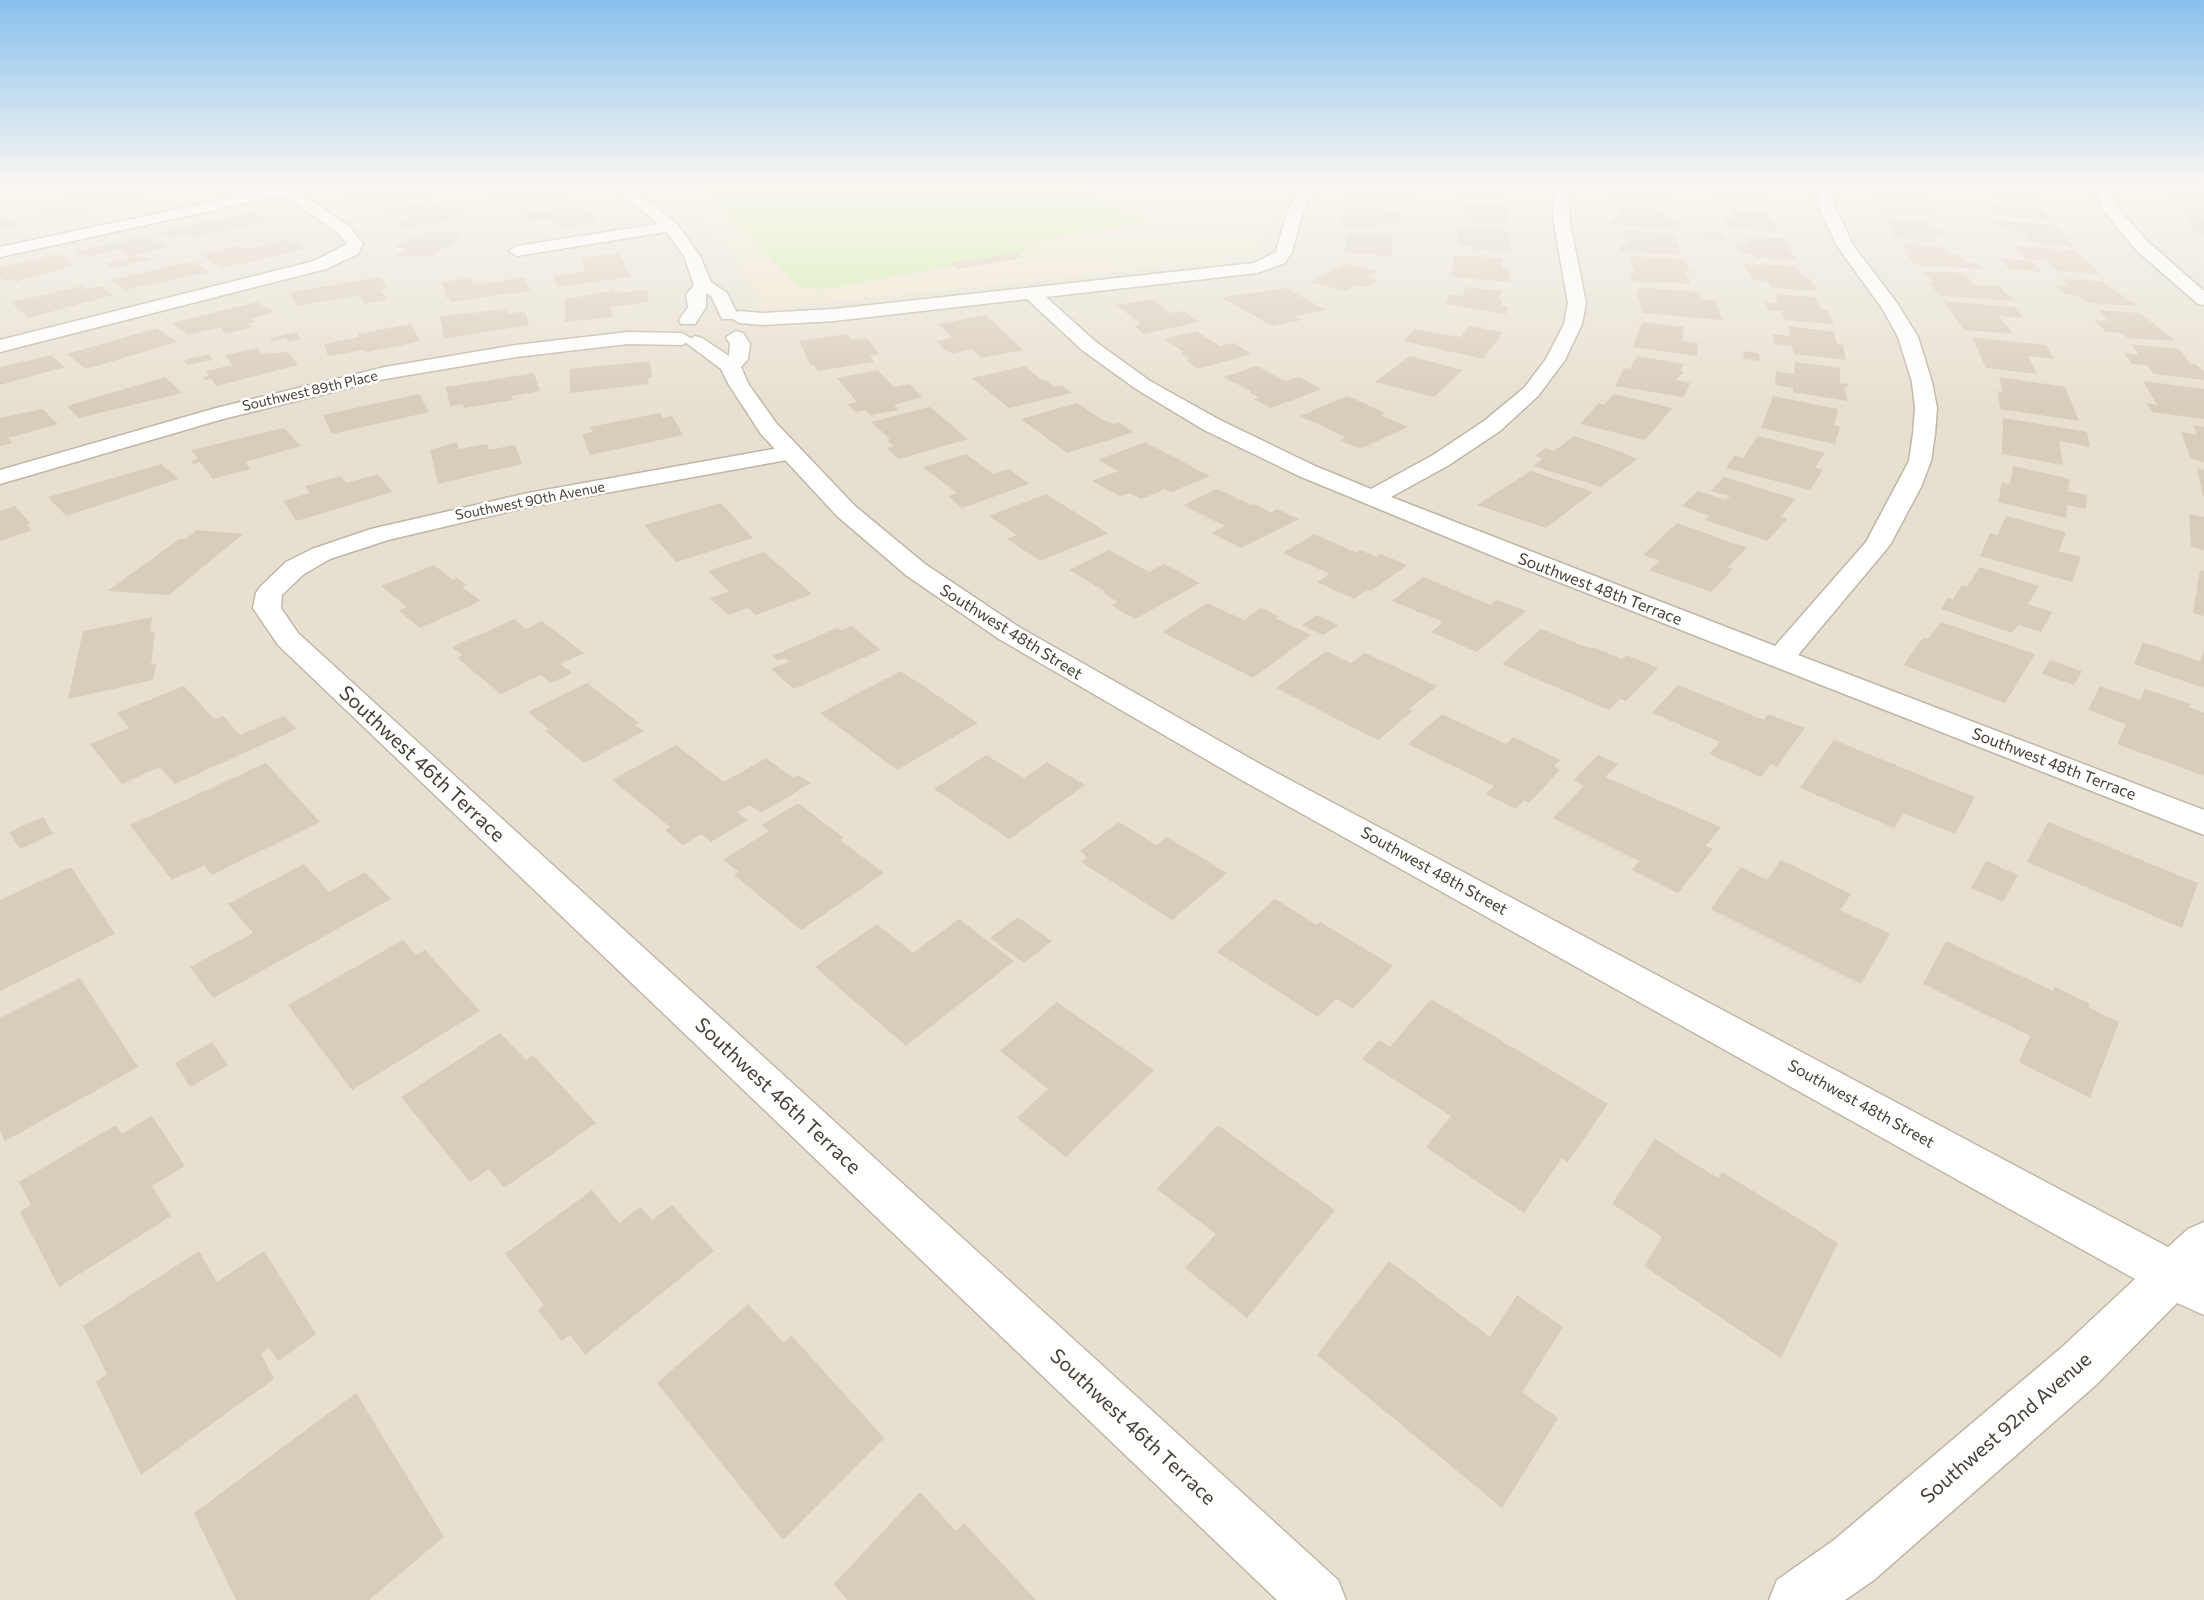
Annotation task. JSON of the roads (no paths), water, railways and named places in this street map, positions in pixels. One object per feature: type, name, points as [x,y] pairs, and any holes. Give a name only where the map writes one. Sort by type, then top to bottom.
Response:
[{"type":"street","points":[[0,346],[321,265],[334,259]]},
{"type":"street","name":"Southwest 48th Street","points":[[693,259],[703,285],[717,293],[735,334],[757,413],[790,453],[846,511],[916,570],[1047,656],[1249,771],[2194,1270]]},
{"type":"street","points":[[687,331],[721,341],[735,334],[812,322],[834,315],[1236,271],[1271,264],[1277,259]]},
{"type":"street","points":[[1371,498],[1441,460],[1492,426],[1531,392],[1555,360],[1573,324],[1577,303],[1570,259]]},
{"type":"street","points":[[1780,658],[1877,545],[1909,487],[1920,460],[1926,408],[1917,358],[1902,322],[1854,259]]},
{"type":"street","points":[[2157,259],[2204,300]]},
{"type":"street","points":[[687,331],[697,307],[695,295],[703,285]]},
{"type":"street","name":"Southwest 48th Terrace","points":[[1031,293],[1089,346],[1173,404],[1256,448],[1371,498],[2204,823]]},
{"type":"street","points":[[687,331],[708,316],[735,334]]},
{"type":"street","name":"Southwest 48th Street","points":[[687,331],[735,334]]},
{"type":"street","name":"Southwest 89th Place","points":[[0,477],[173,425],[335,384],[477,357],[687,331]]},
{"type":"street","name":"Southwest 90th Avenue","points":[[280,580],[321,554],[410,526],[528,500],[790,453]]},
{"type":"street","name":"Southwest 46th Terrace","points":[[280,580],[269,593],[267,608],[288,639],[1318,1600]]},
{"type":"street","name":"Southwest 92nd Avenue","points":[[1797,1600],[1854,1560],[2070,1373],[2194,1270]]}]
